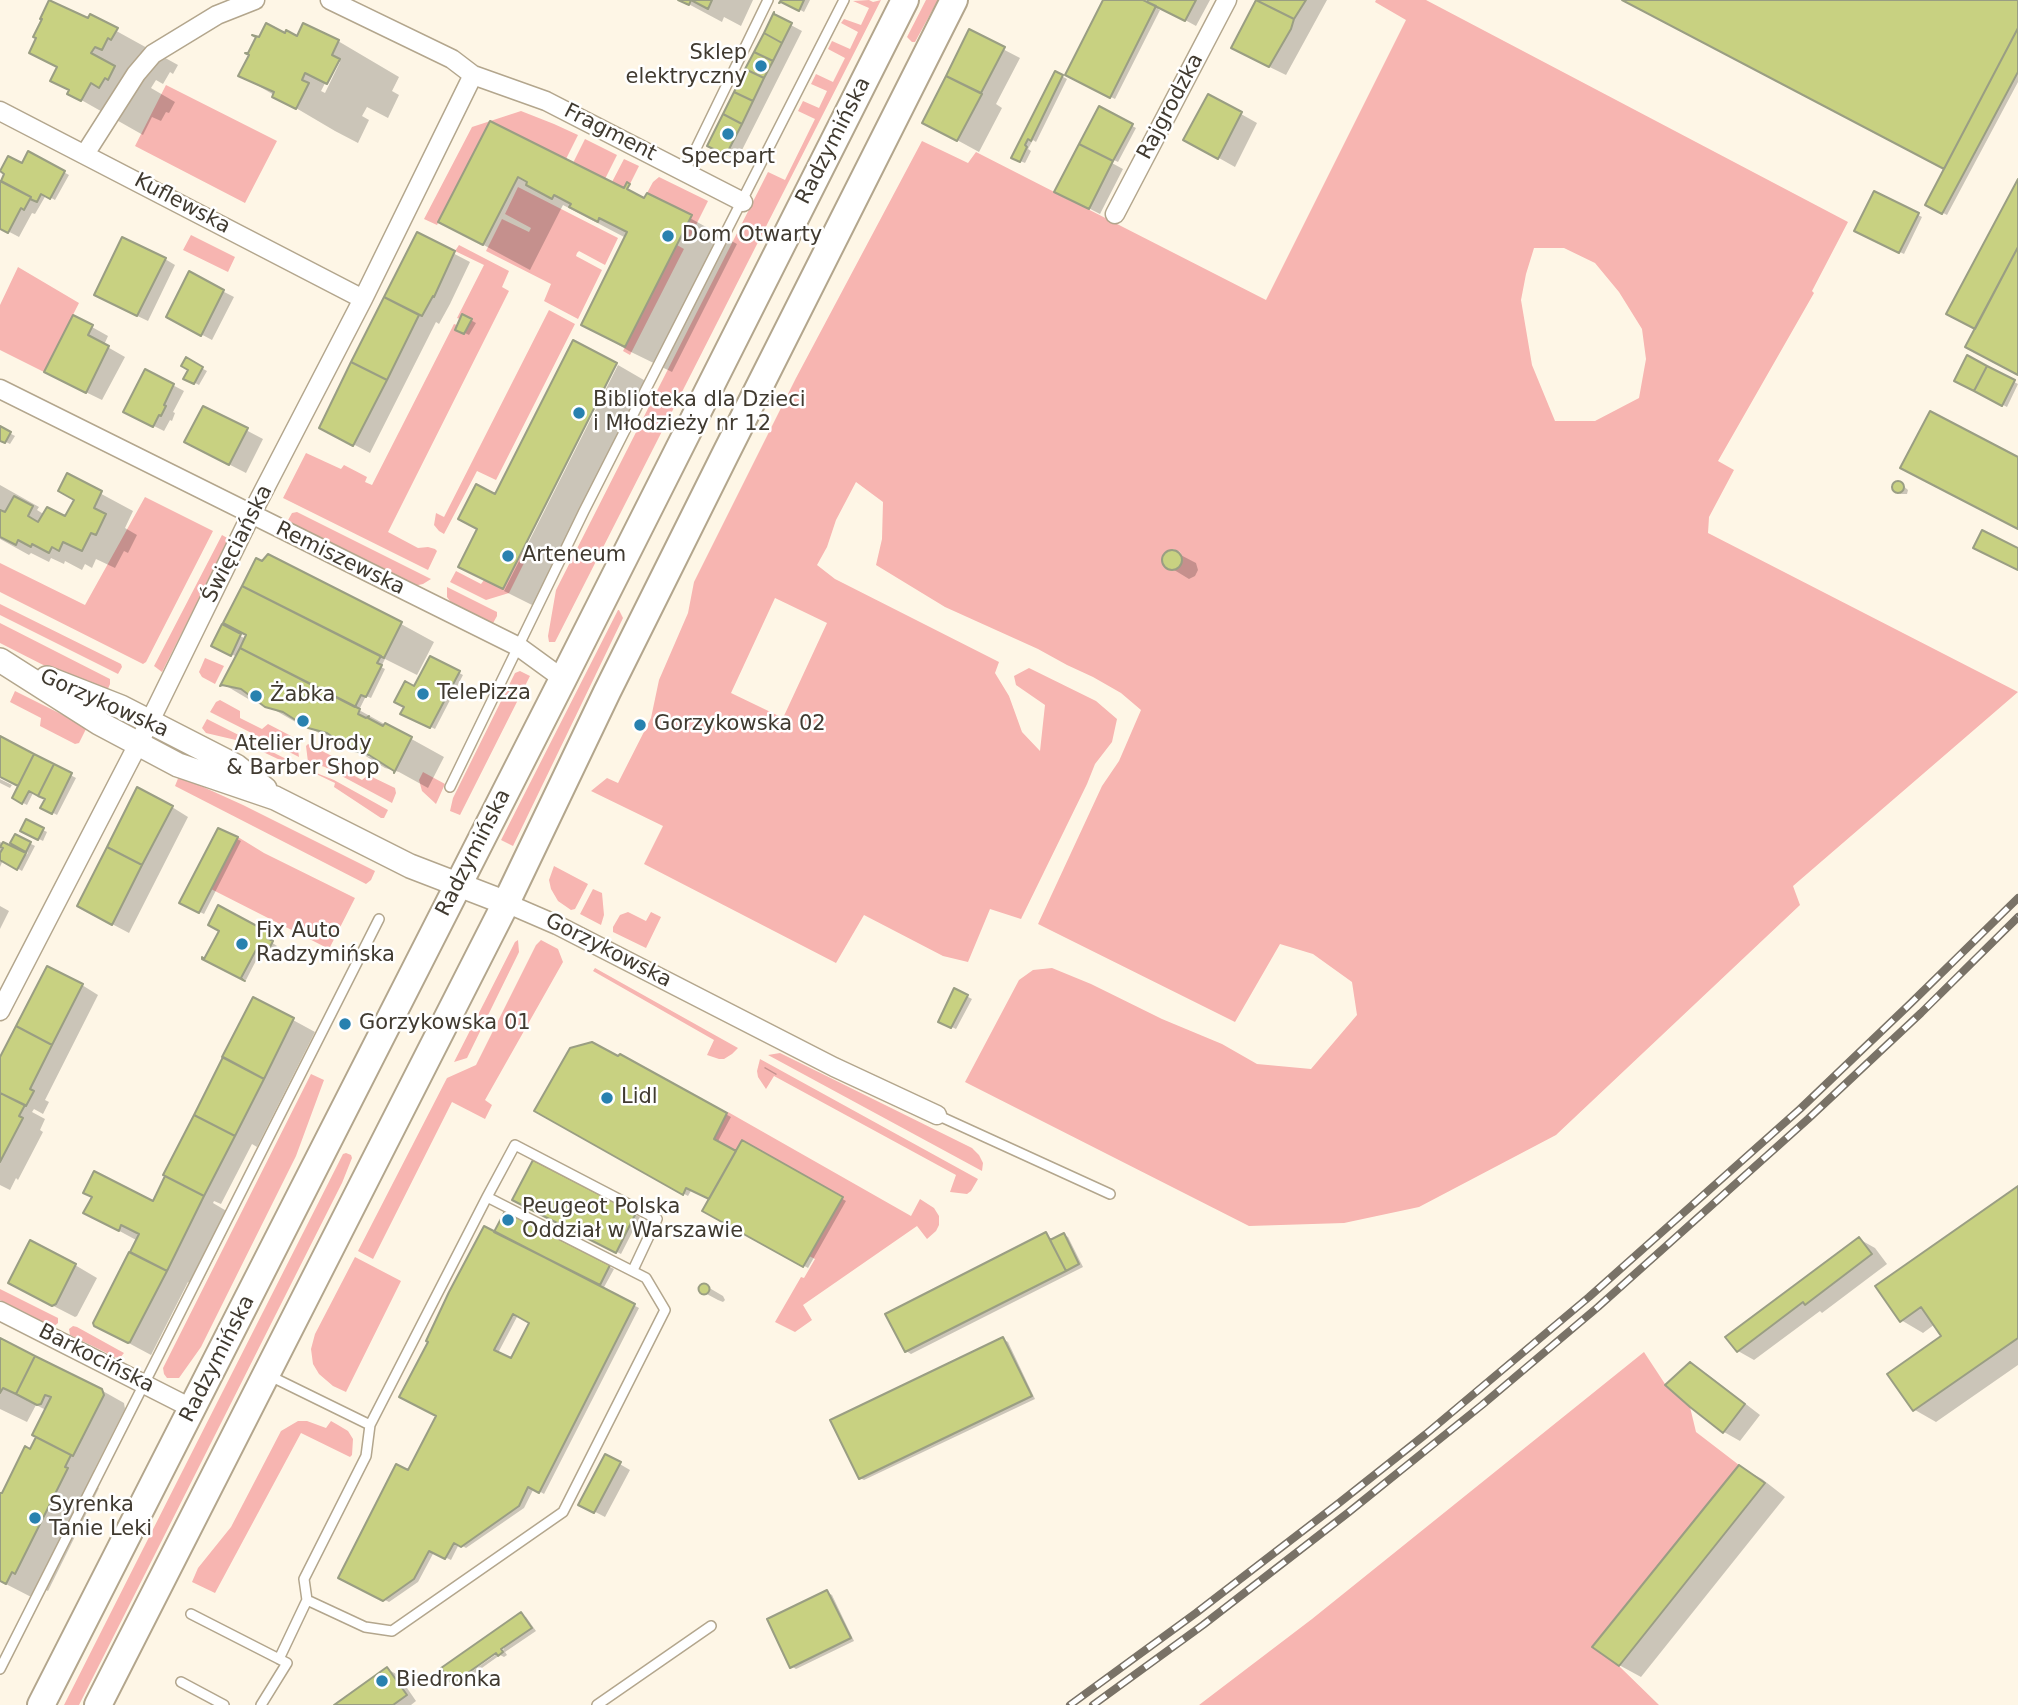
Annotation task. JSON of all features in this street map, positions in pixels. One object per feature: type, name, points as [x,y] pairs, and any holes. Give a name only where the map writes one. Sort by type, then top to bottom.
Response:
[{"type":"main road","name":"Radzymińska","points":[[41,1705],[905,0]]},
{"type":"main road","name":"Radzymińska","points":[[98,1705],[506,903],[649,607],[954,0]]},
{"type":"main road","points":[[609,587],[649,607]]},
{"type":"street","points":[[85,154],[136,74],[153,54],[217,15],[256,0]]},
{"type":"street","name":"Fragment","points":[[330,0],[452,59],[473,75],[546,101],[743,202]]},
{"type":"street","name":"Rajgrodzka","points":[[1115,214],[1227,0]]},
{"type":"street","name":"Święciańska","points":[[0,1011],[6,982],[149,723],[473,75]]},
{"type":"street","name":"Kuflewska","points":[[0,111],[363,299]]},
{"type":"street","name":"Remiszewska","points":[[0,389],[519,647],[563,679]]},
{"type":"street","name":"Gorzykowska","points":[[0,660],[110,702],[236,766],[275,798]]},
{"type":"street","name":"Gorzykowska","points":[[0,660],[99,723],[178,765],[275,798],[410,866],[557,925],[834,1067],[937,1115]]},
{"type":"street","name":"Barkocińska","points":[[0,1311],[192,1409]]},
{"type":"lane","points":[[685,171],[768,0]]},
{"type":"lane","points":[[450,787],[590,499],[844,0]]},
{"type":"lane","points":[[0,1669],[379,919]]},
{"type":"lane","points":[[937,1115],[1110,1194]]},
{"type":"lane","points":[[279,1659],[307,1600],[304,1579],[366,1456],[370,1425],[515,1145],[657,1219],[632,1270]]},
{"type":"lane","points":[[307,1600],[365,1627],[392,1631],[563,1513],[664,1310],[646,1278],[487,1197]]},
{"type":"lane","points":[[266,1374],[370,1425]]},
{"type":"lane","points":[[191,1614],[288,1663],[261,1705]]},
{"type":"lane","points":[[597,1705],[711,1626]]},
{"type":"lane","points":[[181,1682],[224,1705]]},
{"type":"shaded area","points":[[881,0],[555,642],[549,642],[556,590],[768,172],[785,180],[815,119],[798,111],[803,101],[819,108],[827,91],[811,84],[816,74],[833,82],[845,58],[828,49],[832,41],[850,49],[858,32],[841,23],[844,19],[861,25],[869,8],[853,1]]},
{"type":"shaded area","points":[[926,0],[938,0],[915,42],[912,42],[907,37]]},
{"type":"shaded area","points":[[1426,0],[1848,222],[1812,291],[1814,293],[1718,461],[1734,470],[1709,517],[1708,533],[2018,692],[1793,886],[1800,905],[1556,1135],[1419,1207],[1344,1223],[1249,1226],[965,1082],[1019,980],[1033,970],[1052,968],[1091,984],[1162,1019],[1222,1044],[1257,1064],[1311,1069],[1357,1015],[1352,982],[1313,954],[1280,944],[1235,1022],[1038,924],[1102,786],[1119,761],[1141,710],[1121,693],[1093,677],[945,607],[876,565],[882,539],[883,502],[856,482],[817,565],[835,579],[999,662],[995,673],[1009,696],[1022,732],[1040,751],[1045,705],[1016,685],[1014,676],[1029,668],[1096,701],[1117,719],[1112,742],[1095,764],[1021,919],[990,909],[968,962],[943,956],[864,915],[836,963],[644,864],[663,826],[591,791],[607,778],[618,783],[651,718],[659,680],[688,613],[694,582],[796,378],[922,141],[968,163],[976,152],[1266,300],[1406,20],[1375,2]],"holes":[[[1534,248],[1564,248],[1595,263],[1619,292],[1642,329],[1646,359],[1639,398],[1595,421],[1555,421],[1532,365],[1521,300]],[[1173,549],[1180,552],[1183,560],[1179,568],[1172,571],[1164,567],[1162,558],[1165,552]],[[775,598],[827,623],[783,718],[731,693]]]},
{"type":"shaded area","points":[[166,85],[277,141],[245,203],[135,146]]},
{"type":"shaded area","points":[[521,111],[578,135],[566,159],[490,121]]},
{"type":"shaded area","points":[[490,121],[437,225],[424,219],[472,127]]},
{"type":"shaded area","points":[[585,139],[617,155],[605,179],[573,163]]},
{"type":"shaded area","points":[[624,159],[639,166],[630,184],[627,183],[624,188],[612,182]]},
{"type":"shaded area","points":[[659,177],[708,201],[688,241],[680,238],[692,215],[647,193]]},
{"type":"shaded area","points":[[518,187],[618,238],[605,265],[579,251],[577,253],[576,256],[602,270],[578,319],[544,301],[551,284],[486,251],[502,219],[529,232],[531,228],[505,214]]},
{"type":"shaded area","points":[[191,235],[235,257],[228,272],[183,250]]},
{"type":"shaded area","points":[[459,245],[509,271],[502,287],[509,291],[388,532],[418,548],[435,549],[437,551],[428,570],[283,498],[306,453],[341,469],[344,465],[367,477],[365,482],[372,485],[454,324],[457,325],[460,319],[457,318],[484,265],[455,251]]},
{"type":"shaded area","points":[[677,245],[684,249],[630,355],[623,351]]},
{"type":"shaded area","points":[[18,267],[79,303],[44,372],[0,350],[0,305]]},
{"type":"shaded area","points":[[549,310],[575,324],[496,480],[477,471],[444,534],[434,525],[436,513],[444,517]]},
{"type":"shaded area","points":[[145,497],[213,531],[143,664],[0,592],[0,563],[85,605]]},
{"type":"shaded area","points":[[297,512],[431,579],[414,586],[287,522],[292,513]]},
{"type":"shaded area","points":[[222,535],[229,539],[162,672],[154,666]]},
{"type":"shaded area","points":[[522,552],[528,555],[509,593],[486,600],[450,582],[456,571],[481,584],[484,580],[503,589]]},
{"type":"shaded area","points":[[447,587],[497,612],[492,625],[452,604],[447,597]]},
{"type":"shaded area","points":[[0,604],[121,664],[122,667],[118,674],[0,615]]},
{"type":"shaded area","points":[[618,610],[623,618],[513,846],[501,840]]},
{"type":"shaded area","points":[[0,623],[110,679],[107,691],[57,672],[0,643]]},
{"type":"shaded area","points":[[205,658],[224,666],[215,684],[202,677],[199,672]]},
{"type":"shaded area","points":[[520,671],[530,676],[460,815],[450,811],[453,798],[515,673]]},
{"type":"shaded area","points":[[15,691],[87,727],[79,743],[75,744],[40,726],[41,718],[10,702]]},
{"type":"shaded area","points":[[220,700],[240,711],[240,718],[262,729],[268,724],[293,737],[297,742],[299,757],[210,712]]},
{"type":"shaded area","points":[[207,719],[300,766],[301,770],[240,741],[206,733],[202,728]]},
{"type":"shaded area","points":[[308,744],[342,761],[342,769],[362,780],[368,775],[395,788],[392,803],[325,767],[308,762]]},
{"type":"shaded area","points":[[309,770],[334,780],[388,810],[384,818],[334,787],[335,783],[314,773],[310,775]]},
{"type":"shaded area","points":[[423,772],[445,784],[436,804],[422,791],[419,780]]},
{"type":"shaded area","points":[[179,776],[375,871],[371,880],[366,884],[175,786]]},
{"type":"shaded area","points":[[238,837],[264,853],[355,898],[329,949],[211,889]]},
{"type":"shaded area","points":[[554,866],[588,884],[575,909],[571,910],[558,901],[551,889],[549,880]]},
{"type":"shaded area","points":[[593,889],[602,893],[604,915],[601,925],[580,914]]},
{"type":"shaded area","points":[[628,912],[646,921],[651,912],[661,917],[646,948],[613,932],[620,915]]},
{"type":"shaded area","points":[[518,940],[519,952],[467,1058],[454,1062],[515,942]]},
{"type":"shaded area","points":[[541,940],[558,949],[563,962],[485,1100],[492,1105],[485,1119],[452,1102],[373,1259],[358,1251],[447,1078],[476,1065],[536,945]]},
{"type":"shaded area","points":[[595,968],[738,1048],[724,1059],[707,1055],[714,1040],[593,971]]},
{"type":"shaded area","points":[[780,1053],[972,1148],[983,1163],[982,1171],[768,1055]]},
{"type":"shaded area","points":[[760,1059],[978,1179],[971,1191],[967,1194],[950,1192],[956,1175],[774,1076],[766,1089],[758,1077]]},
{"type":"shaded area","points":[[311,1074],[324,1080],[296,1156],[201,1347],[179,1378],[167,1378],[163,1368]]},
{"type":"shaded area","points":[[728,1112],[911,1216],[920,1199],[934,1208],[939,1216],[936,1231],[927,1239],[917,1226],[803,1305],[812,1320],[795,1332],[775,1322],[801,1277],[804,1278],[815,1259],[809,1256],[842,1197],[742,1140],[736,1151],[714,1139]]},
{"type":"shaded area","points":[[346,1153],[352,1158],[342,1183],[79,1705],[64,1705],[343,1154]]},
{"type":"shaded area","points":[[355,1257],[401,1281],[346,1392],[333,1386],[319,1374],[313,1364],[311,1349],[315,1334]]},
{"type":"shaded area","points":[[0,1289],[58,1318],[58,1323],[53,1327],[0,1300]]},
{"type":"shaded area","points":[[73,1326],[124,1353],[119,1359],[70,1335],[69,1329]]},
{"type":"shaded area","points":[[1644,1352],[1665,1384],[1690,1407],[1696,1432],[1739,1465],[1592,1646],[1619,1666],[1659,1705],[1199,1705],[1312,1619]]},
{"type":"shaded area","points":[[298,1421],[307,1421],[326,1428],[331,1421],[348,1431],[353,1439],[352,1455],[350,1457],[301,1433],[215,1593],[192,1582],[198,1568],[231,1527],[281,1431]]},
{"type":"building","points":[[49,0],[88,18],[90,14],[118,28],[111,40],[108,38],[102,50],[95,47],[91,53],[115,66],[108,80],[105,78],[99,88],[91,83],[81,101],[67,94],[69,90],[50,81],[57,67],[29,53]]},
{"type":"building","points":[[678,0],[691,0],[689,5]]},
{"type":"building","points":[[691,0],[712,0],[708,9]]},
{"type":"building","points":[[781,0],[804,0],[799,11],[779,3]]},
{"type":"building","points":[[1103,0],[1143,0],[1156,6],[1110,98],[1065,75]]},
{"type":"building","points":[[1196,0],[1185,21],[1147,2]]},
{"type":"building","points":[[1256,0],[1294,19],[1269,67],[1231,48]]},
{"type":"building","points":[[1256,0],[1306,0],[1294,19]]},
{"type":"building","points":[[1622,0],[2018,0],[2018,28],[1944,169]]},
{"type":"building","points":[[774,12],[792,23],[782,43],[764,33]]},
{"type":"building","points":[[266,23],[297,36],[303,23],[339,40],[332,55],[340,59],[327,84],[305,73],[302,80],[309,83],[296,109],[272,97],[274,92],[238,76],[249,55],[245,53],[248,53],[256,37],[252,35],[259,37]]},
{"type":"building","points":[[2018,28],[2018,72],[1942,214],[1925,205]]},
{"type":"building","points":[[969,29],[1005,47],[981,93],[946,76]]},
{"type":"building","points":[[764,33],[782,43],[773,61],[754,52]]},
{"type":"building","points":[[754,52],[773,61],[764,78],[745,69]]},
{"type":"building","points":[[745,69],[764,78],[753,101],[734,92]]},
{"type":"building","points":[[1055,71],[1063,75],[1031,141],[1028,139],[1025,145],[1027,147],[1020,162],[1011,158]]},
{"type":"building","points":[[946,76],[982,94],[957,141],[922,123]]},
{"type":"building","points":[[734,92],[753,101],[742,124],[723,114]]},
{"type":"building","points":[[1208,94],[1242,112],[1218,159],[1183,140]]},
{"type":"building","points":[[1099,106],[1133,124],[1113,161],[1079,144]]},
{"type":"building","points":[[723,114],[742,124],[726,155],[707,146]]},
{"type":"building","points":[[490,121],[624,188],[627,182],[630,184],[627,189],[644,198],[647,193],[692,215],[625,347],[581,325],[627,232],[599,218],[598,222],[569,207],[571,204],[554,195],[552,199],[526,185],[527,182],[518,177],[483,245],[438,222]]},
{"type":"building","points":[[1079,144],[1113,161],[1089,209],[1054,192]]},
{"type":"building","points":[[28,151],[65,171],[50,199],[41,194],[37,202],[1,181],[4,174],[0,171],[8,156],[22,163]]},
{"type":"building","points":[[2018,179],[2018,247],[1975,329],[1946,314]]},
{"type":"building","points":[[0,181],[31,197],[24,210],[21,208],[8,233],[0,229]]},
{"type":"building","points":[[1874,191],[1919,213],[1899,253],[1854,231]]},
{"type":"building","points":[[417,232],[455,251],[422,316],[384,297]]},
{"type":"building","points":[[122,237],[166,258],[137,316],[94,295]]},
{"type":"building","points":[[2018,247],[2018,375],[1965,347]]},
{"type":"building","points":[[189,271],[224,290],[201,336],[166,317]]},
{"type":"building","points":[[384,297],[419,315],[387,380],[351,362]]},
{"type":"building","points":[[462,314],[472,319],[464,334],[455,330]]},
{"type":"building","points":[[73,315],[93,325],[88,335],[109,346],[86,393],[44,372]]},
{"type":"building","points":[[573,340],[617,363],[503,589],[458,567],[477,529],[458,519],[476,484],[495,494]]},
{"type":"building","points":[[1967,355],[1987,366],[1974,391],[1954,381]]},
{"type":"building","points":[[186,357],[203,367],[194,384],[183,379],[188,370],[181,366]]},
{"type":"building","points":[[351,362],[387,380],[353,446],[319,428]]},
{"type":"building","points":[[1987,366],[2015,380],[2002,406],[1974,391]]},
{"type":"building","points":[[145,369],[174,384],[164,405],[166,406],[153,427],[123,412]]},
{"type":"building","points":[[203,406],[248,428],[229,465],[184,442]]},
{"type":"building","points":[[1930,411],[2018,457],[2018,529],[1900,468]]},
{"type":"building","points":[[0,426],[11,432],[5,443],[0,441]]},
{"type":"building","points":[[67,473],[102,491],[94,508],[106,514],[96,535],[91,533],[82,551],[63,542],[59,551],[52,547],[49,553],[32,544],[31,547],[18,540],[16,545],[0,537],[0,510],[5,512],[14,496],[33,506],[28,516],[38,522],[47,507],[65,516],[74,500],[58,491]]},
{"type":"building","points":[[1898,481],[1904,487],[1898,493],[1892,487]]},
{"type":"building","points":[[1982,530],[2018,548],[2018,570],[1973,548]]},
{"type":"building","points":[[1172,550],[1179,553],[1182,560],[1179,567],[1172,570],[1165,567],[1162,560],[1165,553]]},
{"type":"building","points":[[268,554],[402,622],[384,658],[242,586],[256,558],[262,561]]},
{"type":"building","points":[[242,586],[381,656],[377,663],[382,665],[366,697],[361,695],[355,707],[240,648],[246,635],[223,623]]},
{"type":"building","points":[[222,624],[241,634],[231,656],[211,646]]},
{"type":"building","points":[[240,648],[360,709],[358,714],[366,718],[369,716],[368,718],[383,726],[385,723],[412,737],[394,773],[369,755],[351,750],[327,733],[308,728],[283,712],[265,707],[241,689],[220,686]]},
{"type":"building","name":"TelePizza","points":[[430,656],[460,671],[430,728],[400,714],[404,707],[394,702],[405,681],[414,686]]},
{"type":"building","points":[[0,736],[34,754],[18,786],[0,777]]},
{"type":"building","points":[[34,754],[54,764],[38,796],[29,791],[22,804],[12,798]]},
{"type":"building","points":[[54,764],[72,773],[52,814],[40,808],[45,799],[38,796]]},
{"type":"building","points":[[137,787],[173,806],[142,865],[107,847]]},
{"type":"building","points":[[26,819],[44,828],[38,840],[20,831]]},
{"type":"building","points":[[218,828],[238,837],[199,913],[179,903]]},
{"type":"building","points":[[15,834],[31,842],[26,852],[10,843]]},
{"type":"building","points":[[3,842],[26,853],[17,870],[0,860],[3,848],[0,847]]},
{"type":"building","points":[[107,847],[142,865],[112,925],[77,906]]},
{"type":"building","name":"Fix Auto Radzymińska","points":[[218,905],[268,932],[271,931],[267,938],[273,941],[269,949],[263,946],[260,952],[256,950],[241,978],[245,981],[202,959],[219,931],[208,925]]},
{"type":"building","points":[[47,966],[83,984],[52,1045],[16,1026]]},
{"type":"building","points":[[954,988],[968,995],[951,1028],[938,1022]]},
{"type":"building","points":[[253,997],[294,1018],[264,1079],[222,1057]]},
{"type":"building","points":[[16,1026],[52,1045],[30,1089],[34,1091],[26,1106],[0,1093],[0,1057]]},
{"type":"building","points":[[592,1042],[618,1056],[620,1054],[727,1113],[714,1139],[736,1151],[709,1199],[686,1188],[683,1195],[534,1111],[570,1048]]},
{"type":"building","points":[[223,1057],[264,1079],[235,1136],[194,1115]]},
{"type":"building","points":[[0,1093],[25,1105],[19,1116],[23,1118],[0,1162]]},
{"type":"building","points":[[194,1115],[235,1136],[204,1196],[163,1175]]},
{"type":"building","points":[[742,1140],[843,1197],[803,1267],[702,1211]]},
{"type":"building","points":[[533,1160],[636,1213],[616,1253],[512,1200]]},
{"type":"building","points":[[94,1171],[153,1201],[165,1176],[204,1196],[167,1271],[130,1252],[139,1234],[121,1225],[119,1231],[83,1213],[92,1197],[83,1193]]},
{"type":"building","points":[[2018,1186],[2018,1338],[1913,1411],[1887,1374],[1941,1336],[1921,1307],[1900,1322],[1875,1286]]},
{"type":"building","points":[[505,1211],[610,1265],[600,1285],[494,1232]]},
{"type":"building","points":[[484,1226],[635,1304],[539,1493],[528,1487],[519,1506],[461,1547],[454,1543],[445,1559],[429,1551],[414,1579],[383,1601],[338,1578],[396,1464],[408,1470],[436,1416],[399,1397],[428,1342],[426,1341]],"holes":[[[513,1314],[529,1323],[511,1358],[494,1350]]]},
{"type":"building","points":[[1046,1232],[1066,1271],[905,1352],[885,1314]]},
{"type":"building","points":[[1064,1233],[1079,1264],[1066,1271],[1050,1240]]},
{"type":"building","points":[[1859,1237],[1872,1254],[1737,1352],[1725,1337]]},
{"type":"building","points":[[30,1240],[76,1264],[56,1304],[52,1306],[8,1283]]},
{"type":"building","points":[[129,1252],[167,1271],[128,1343],[94,1326],[93,1323]]},
{"type":"building","points":[[704,1283],[710,1289],[704,1295],[698,1289]]},
{"type":"building","points":[[1003,1337],[1032,1396],[859,1479],[830,1420]]},
{"type":"building","points":[[0,1338],[35,1356],[16,1394],[3,1388],[0,1393]]},
{"type":"building","points":[[35,1356],[102,1389],[104,1395],[73,1456],[32,1435],[51,1397],[45,1395],[41,1404],[37,1405],[16,1394]]},
{"type":"building","points":[[1690,1362],[1745,1404],[1723,1433],[1665,1385]]},
{"type":"building","points":[[36,1437],[71,1455],[65,1467],[68,1468],[15,1574],[12,1572],[6,1584],[0,1581],[0,1493],[25,1446],[30,1449]]},
{"type":"building","points":[[605,1454],[621,1462],[594,1513],[578,1505]]},
{"type":"building","points":[[1739,1465],[1765,1483],[1619,1666],[1592,1647]]},
{"type":"building","points":[[827,1590],[851,1638],[790,1668],[767,1619]]},
{"type":"building","points":[[521,1612],[532,1628],[501,1649],[503,1652],[498,1656],[496,1653],[452,1684],[441,1668]]},
{"type":"building","name":"Biedronka","points":[[387,1667],[407,1695],[393,1705],[334,1705]]},
{"type":"railway","points":[[1070,1705],[1339,1503],[1589,1297],[1800,1109],[2018,898]]},
{"type":"railway","points":[[1093,1705],[1203,1625],[1349,1512],[1598,1307],[1808,1119],[2018,917]]},
{"type":"place","name":"Sklep elektryczny","points":[[761,66]]},
{"type":"place","name":"Specpart","points":[[728,134]]},
{"type":"place","name":"Dom Otwarty","points":[[668,236]]},
{"type":"place","name":"Biblioteka dla Dzieci i Młodzieży nr 12","points":[[579,413]]},
{"type":"place","name":"Arteneum","points":[[508,556]]},
{"type":"place","name":"TelePizza","points":[[423,694]]},
{"type":"place","name":"Żabka","points":[[256,696]]},
{"type":"place","name":"Atelier Urody & Barber Shop","points":[[303,721]]},
{"type":"place","name":"Gorzykowska 02","points":[[640,725]]},
{"type":"place","name":"Fix Auto Radzymińska","points":[[242,944]]},
{"type":"place","name":"Gorzykowska 01","points":[[345,1024]]},
{"type":"place","name":"Lidl","points":[[607,1098]]},
{"type":"place","name":"Peugeot Polska Oddział w Warszawie","points":[[508,1220]]},
{"type":"place","name":"Syrenka Tanie Leki","points":[[35,1518]]},
{"type":"place","name":"Biedronka","points":[[382,1681]]}]
